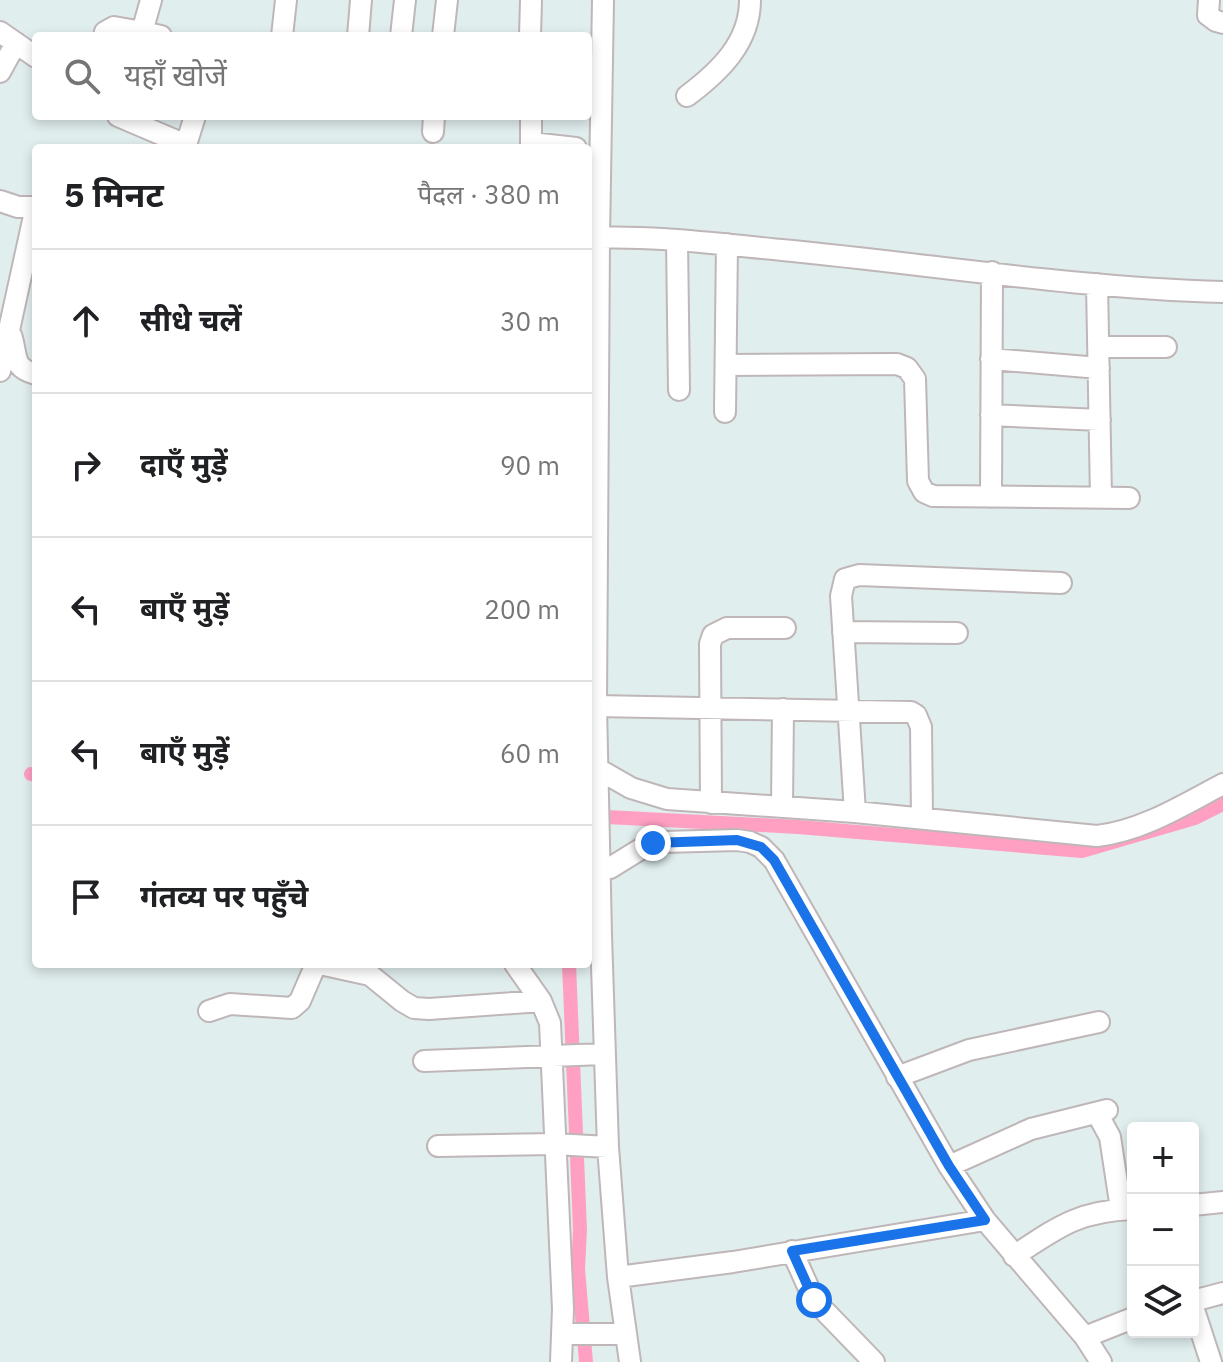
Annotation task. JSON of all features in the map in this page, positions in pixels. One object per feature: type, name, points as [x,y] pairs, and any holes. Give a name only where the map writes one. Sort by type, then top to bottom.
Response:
[{"type":"street","points":[[151,0],[152,32]]},
{"type":"street","points":[[282,32],[286,0]]},
{"type":"street","points":[[358,32],[361,0]]},
{"type":"street","points":[[401,32],[405,0]]},
{"type":"street","points":[[443,32],[447,0]]},
{"type":"street","points":[[530,32],[531,0]]},
{"type":"street","points":[[592,933],[601,860],[593,591],[593,237],[594,150],[603,0]]},
{"type":"street","points":[[687,96],[727,61],[742,36],[750,0]]},
{"type":"street","points":[[1209,0],[1208,15],[1223,23]]},
{"type":"street","points":[[105,32],[114,27],[141,32]]},
{"type":"street","points":[[0,72],[8,37],[32,54]]},
{"type":"street","points":[[127,120],[181,144]]},
{"type":"street","points":[[187,144],[194,120]]},
{"type":"street","points":[[531,120],[531,144]]},
{"type":"street","points":[[0,201],[18,207],[32,207]]},
{"type":"street","points":[[0,371],[32,225]]},
{"type":"street","points":[[593,237],[727,244],[1097,284],[1223,292]]},
{"type":"street","points":[[677,240],[679,390]]},
{"type":"street","points":[[725,412],[727,244]]},
{"type":"street","points":[[991,497],[992,272]]},
{"type":"street","points":[[1097,284],[1101,498]]},
{"type":"street","points":[[8,330],[18,364],[32,373]]},
{"type":"street","points":[[991,359],[1098,358],[1166,347]]},
{"type":"street","points":[[726,365],[903,365],[915,379],[918,481],[921,488],[933,496],[1129,498]]},
{"type":"street","points":[[991,415],[1100,420]]},
{"type":"street","points":[[855,812],[843,632],[842,585],[845,579],[852,575],[1061,583]]},
{"type":"street","points":[[711,803],[710,644],[713,635],[727,628],[785,628]]},
{"type":"street","points":[[843,632],[957,633]]},
{"type":"street","points":[[596,706],[911,712],[921,727],[922,818]]},
{"type":"street","points":[[782,806],[783,709]]},
{"type":"street","points":[[598,775],[647,795],[711,803],[855,812],[1097,836],[1118,834],[1166,814],[1223,784]]},
{"type":"street","points":[[601,860],[610,868],[653,843],[737,840],[761,847],[774,860],[949,1166],[985,1220],[1085,1337],[1101,1362]]},
{"type":"street","points":[[209,1011],[230,1004],[292,1008],[300,1001],[316,968]]},
{"type":"street","points":[[337,968],[370,975],[414,1008],[541,1001]]},
{"type":"street","points":[[518,968],[541,1001],[550,1023],[577,1055],[581,1145],[618,1277],[630,1362]]},
{"type":"street","points":[[561,1362],[579,1335],[581,1145],[577,1055],[588,968]]},
{"type":"street","points":[[897,1077],[969,1050],[1099,1022]]},
{"type":"street","points":[[424,1061],[577,1055]]},
{"type":"street","points":[[949,1166],[1009,1137],[1102,1111],[1127,1209],[1087,1214],[1056,1229],[1014,1256]]},
{"type":"street","points":[[438,1146],[581,1145]]},
{"type":"street","points":[[1199,1204],[1223,1202]]},
{"type":"street","points":[[618,1277],[733,1262],[985,1220]]},
{"type":"street","points":[[792,1251],[814,1300],[874,1362]]},
{"type":"street","points":[[1199,1299],[1223,1293]]},
{"type":"street","points":[[1085,1337],[1127,1320]]},
{"type":"street","points":[[1199,1325],[1211,1362]]},
{"type":"street","points":[[579,1335],[626,1334]]},
{"type":"waterway","points":[[592,816],[798,827],[1082,851],[1195,818],[1223,804]]},
{"type":"waterway","points":[[569,968],[580,1230],[578,1269],[586,1362]]},
{"type":"route","points":[[653,843],[737,840],[761,847],[774,860],[949,1166],[985,1220],[792,1251],[814,1300]]}]
